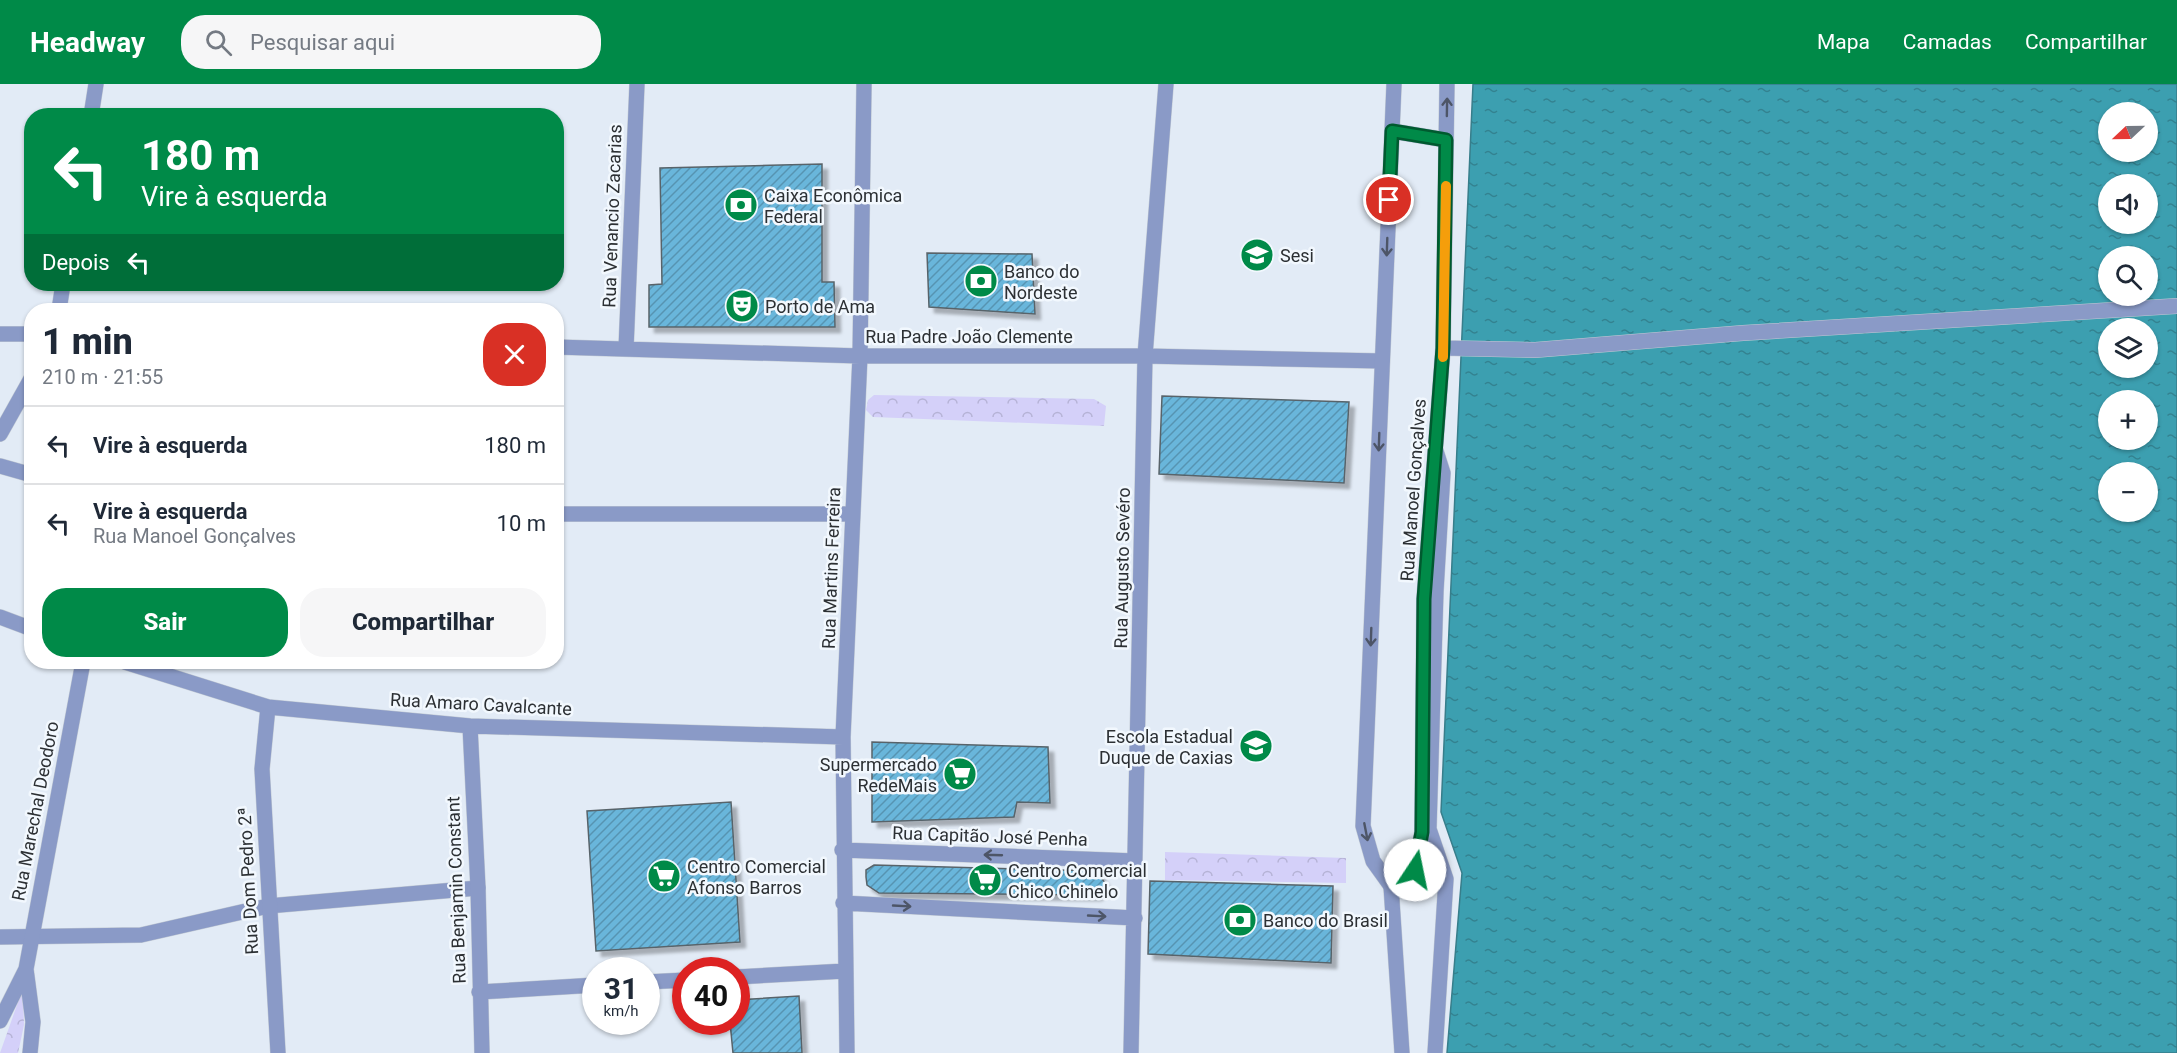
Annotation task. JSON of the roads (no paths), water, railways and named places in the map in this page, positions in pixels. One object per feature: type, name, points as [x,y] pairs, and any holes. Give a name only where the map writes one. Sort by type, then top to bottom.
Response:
[{"type":"street","points":[[92,108],[96,84]]},
{"type":"street","name":"Rua Venancio Zacarias","points":[[626,349],[637,84]]},
{"type":"street","name":"Rua Martins Ferreira","points":[[847,1053],[842,850],[843,736],[860,356],[864,84]]},
{"type":"street","name":"Rua Augusto Sevéro","points":[[1131,1053],[1145,356],[1166,84]]},
{"type":"street","name":"Rua Manoel Gonçalves","points":[[1394,84],[1363,826],[1372,861],[1391,886],[1415,870],[1422,832],[1424,599],[1443,348],[1447,84]]},
{"type":"street","points":[[1392,131],[1446,140]]},
{"type":"street","points":[[1443,348],[1535,350],[1743,333],[2177,306]]},
{"type":"street","points":[[0,334],[24,334]]},
{"type":"street","name":"Rua Padre João Clemente","points":[[564,347],[860,356],[1145,356],[1382,361]]},
{"type":"street","points":[[0,434],[24,391]]},
{"type":"street","points":[[1435,1053],[1446,879],[1429,829],[1436,591],[1443,473],[1436,451]]},
{"type":"street","points":[[0,465],[24,472]]},
{"type":"street","points":[[564,514],[852,514]]},
{"type":"street","points":[[0,617],[24,626]]},
{"type":"street","name":"Rua Marechal Deodoro","points":[[0,1021],[26,969],[82,669]]},
{"type":"street","name":"Rua Amaro Cavalcante","points":[[146,669],[268,707],[470,726],[843,736]]},
{"type":"street","name":"Rua Dom Pedro 2ª","points":[[268,707],[262,768],[278,1053]]},
{"type":"street","name":"Rua Benjamin Constant","points":[[470,726],[478,888],[482,1053]]},
{"type":"street","name":"Rua Capitão José Penha","points":[[842,850],[1135,861]]},
{"type":"street","points":[[1391,886],[1402,1053]]},
{"type":"street","points":[[0,937],[141,935],[268,906],[478,888]]},
{"type":"street","points":[[843,903],[1135,918]]},
{"type":"street","name":"Rua Marechal Deodoro","points":[[26,969],[33,1022],[30,1053]]},
{"type":"street","points":[[750,976],[844,971]]},
{"type":"street","points":[[479,992],[582,986]]},
{"type":"water","points":[[1473,84],[2177,84],[2177,1053],[1447,1053],[1462,873],[1441,812]]},
{"type":"place","name":"Caixa Econômica Federal","points":[[741,205]]},
{"type":"place","name":"Sesi","points":[[1257,255]]},
{"type":"place","name":"Banco do Nordeste","points":[[981,281]]},
{"type":"place","name":"Porto de Ama","points":[[742,306]]},
{"type":"place","name":"Escola Estadual Duque de Caxias","points":[[1256,746]]},
{"type":"place","name":"Supermercado RedeMais","points":[[960,774]]},
{"type":"place","name":"Centro Comercial Afonso Barros","points":[[664,876]]},
{"type":"place","name":"Centro Comercial Chico Chinelo","points":[[985,880]]},
{"type":"place","name":"Banco do Brasil","points":[[1240,920]]}]
